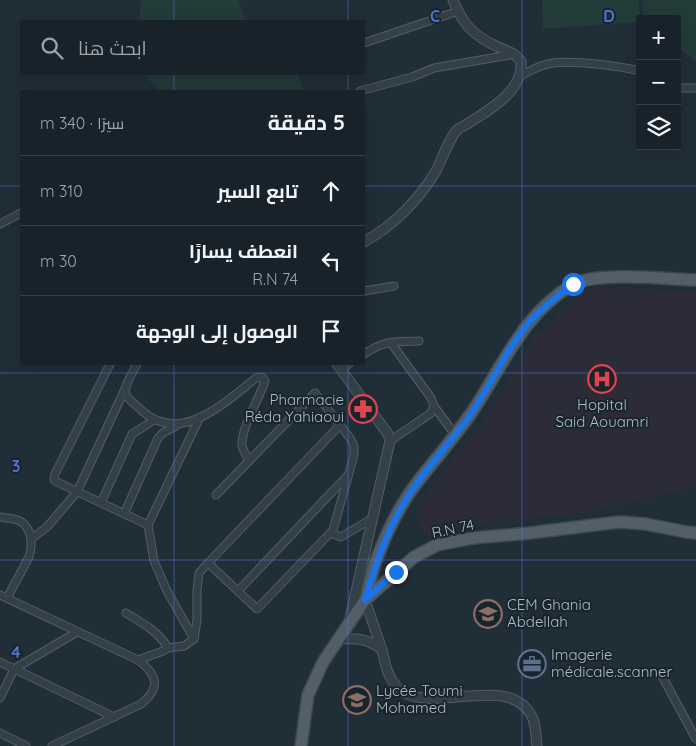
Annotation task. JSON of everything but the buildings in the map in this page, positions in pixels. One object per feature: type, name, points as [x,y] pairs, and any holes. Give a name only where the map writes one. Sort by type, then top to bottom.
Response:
[{"type":"main road","points":[[365,600],[377,558],[395,520],[415,485],[456,436],[515,341],[533,318],[573,284],[586,280],[609,277],[696,280]]},
{"type":"main road","name":"R.N 74","points":[[301,746],[308,695],[323,662],[365,600],[414,557],[437,545],[473,538],[619,522],[646,524],[696,533]]},
{"type":"street","points":[[453,0],[465,22],[477,37],[516,54],[521,61],[520,76]]},
{"type":"street","points":[[365,44],[458,11]]},
{"type":"street","points":[[364,90],[412,77],[434,68],[516,54]]},
{"type":"street","points":[[365,241],[391,225],[416,200],[435,171],[456,131],[497,104],[520,76],[539,66],[569,62],[625,67],[636,70]]},
{"type":"street","points":[[681,88],[696,88]]},
{"type":"street","points":[[0,224],[20,214]]},
{"type":"street","points":[[365,291],[394,286]]},
{"type":"street","points":[[365,353],[376,346],[391,342],[419,341]]},
{"type":"street","points":[[391,342],[456,436]]},
{"type":"street","points":[[110,365],[55,474],[54,480],[148,525]]},
{"type":"street","points":[[31,539],[46,527],[77,492],[137,365]]},
{"type":"street","points":[[343,366],[388,434],[390,441],[349,624]]},
{"type":"street","points":[[124,514],[158,438],[163,433],[217,408],[256,378],[262,377],[265,381],[244,433],[242,444],[243,452],[249,460]]},
{"type":"street","points":[[125,389],[126,395],[154,420],[169,424],[180,424]]},
{"type":"street","points":[[216,495],[315,393],[340,424],[354,446],[354,455],[334,530],[335,536],[341,537],[373,518]]},
{"type":"street","points":[[390,441],[431,413],[434,406]]},
{"type":"street","points":[[194,639],[167,591],[154,561],[148,525],[200,417]]},
{"type":"street","points":[[101,503],[132,434],[154,420]]},
{"type":"street","points":[[138,660],[168,648],[184,646],[194,639],[197,620],[199,572],[340,424]]},
{"type":"street","points":[[238,591],[348,474]]},
{"type":"street","points":[[0,516],[21,522],[27,527],[31,539],[29,557],[7,598]]},
{"type":"street","points":[[208,563],[257,609],[334,530]]},
{"type":"street","points":[[0,595],[138,660],[150,671],[154,679],[155,688],[150,697],[141,704],[52,746]]},
{"type":"street","points":[[365,600],[390,678],[397,688],[417,697],[434,699],[465,696],[508,696],[522,704],[534,720],[537,746]]},
{"type":"street","points":[[126,613],[150,628],[164,640],[168,648]]},
{"type":"street","points":[[0,698],[14,669],[77,632]]},
{"type":"street","points":[[338,639],[362,639],[382,650]]},
{"type":"street","points":[[0,662],[114,717]]},
{"type":"street","points":[[662,676],[696,739]]},
{"type":"street","points":[[0,733],[26,746]]},
{"type":"shaded area","name":"Hopital Said Aouamri","points":[[593,287],[696,292],[696,487],[582,513],[462,525],[426,536],[416,512],[416,507],[482,423],[535,335],[547,329],[557,314]]},
{"type":"green space","points":[[141,0],[238,0],[246,20],[139,20]]},
{"type":"green space","points":[[542,0],[639,0],[640,15],[636,15],[636,22],[543,29]]},
{"type":"green space","points":[[642,0],[696,0],[696,61],[681,49],[681,15],[644,15]]},
{"type":"green space","points":[[145,75],[298,75],[304,90],[158,90]]},
{"type":"place","name":"Hopital Said Aouamri","points":[[602,379]]},
{"type":"place","name":"Pharmacie Réda Yahiaoui","points":[[363,409]]},
{"type":"place","name":"CEM Ghania Abdellah","points":[[488,614]]},
{"type":"place","name":"Imagerie médicale.scanner","points":[[532,664]]},
{"type":"place","name":"Lycée Toumi Mohamed","points":[[357,700]]},
{"type":"route","points":[[396,572],[365,600],[377,558],[404,502],[415,485],[456,436],[515,341],[533,318],[573,284]]}]
